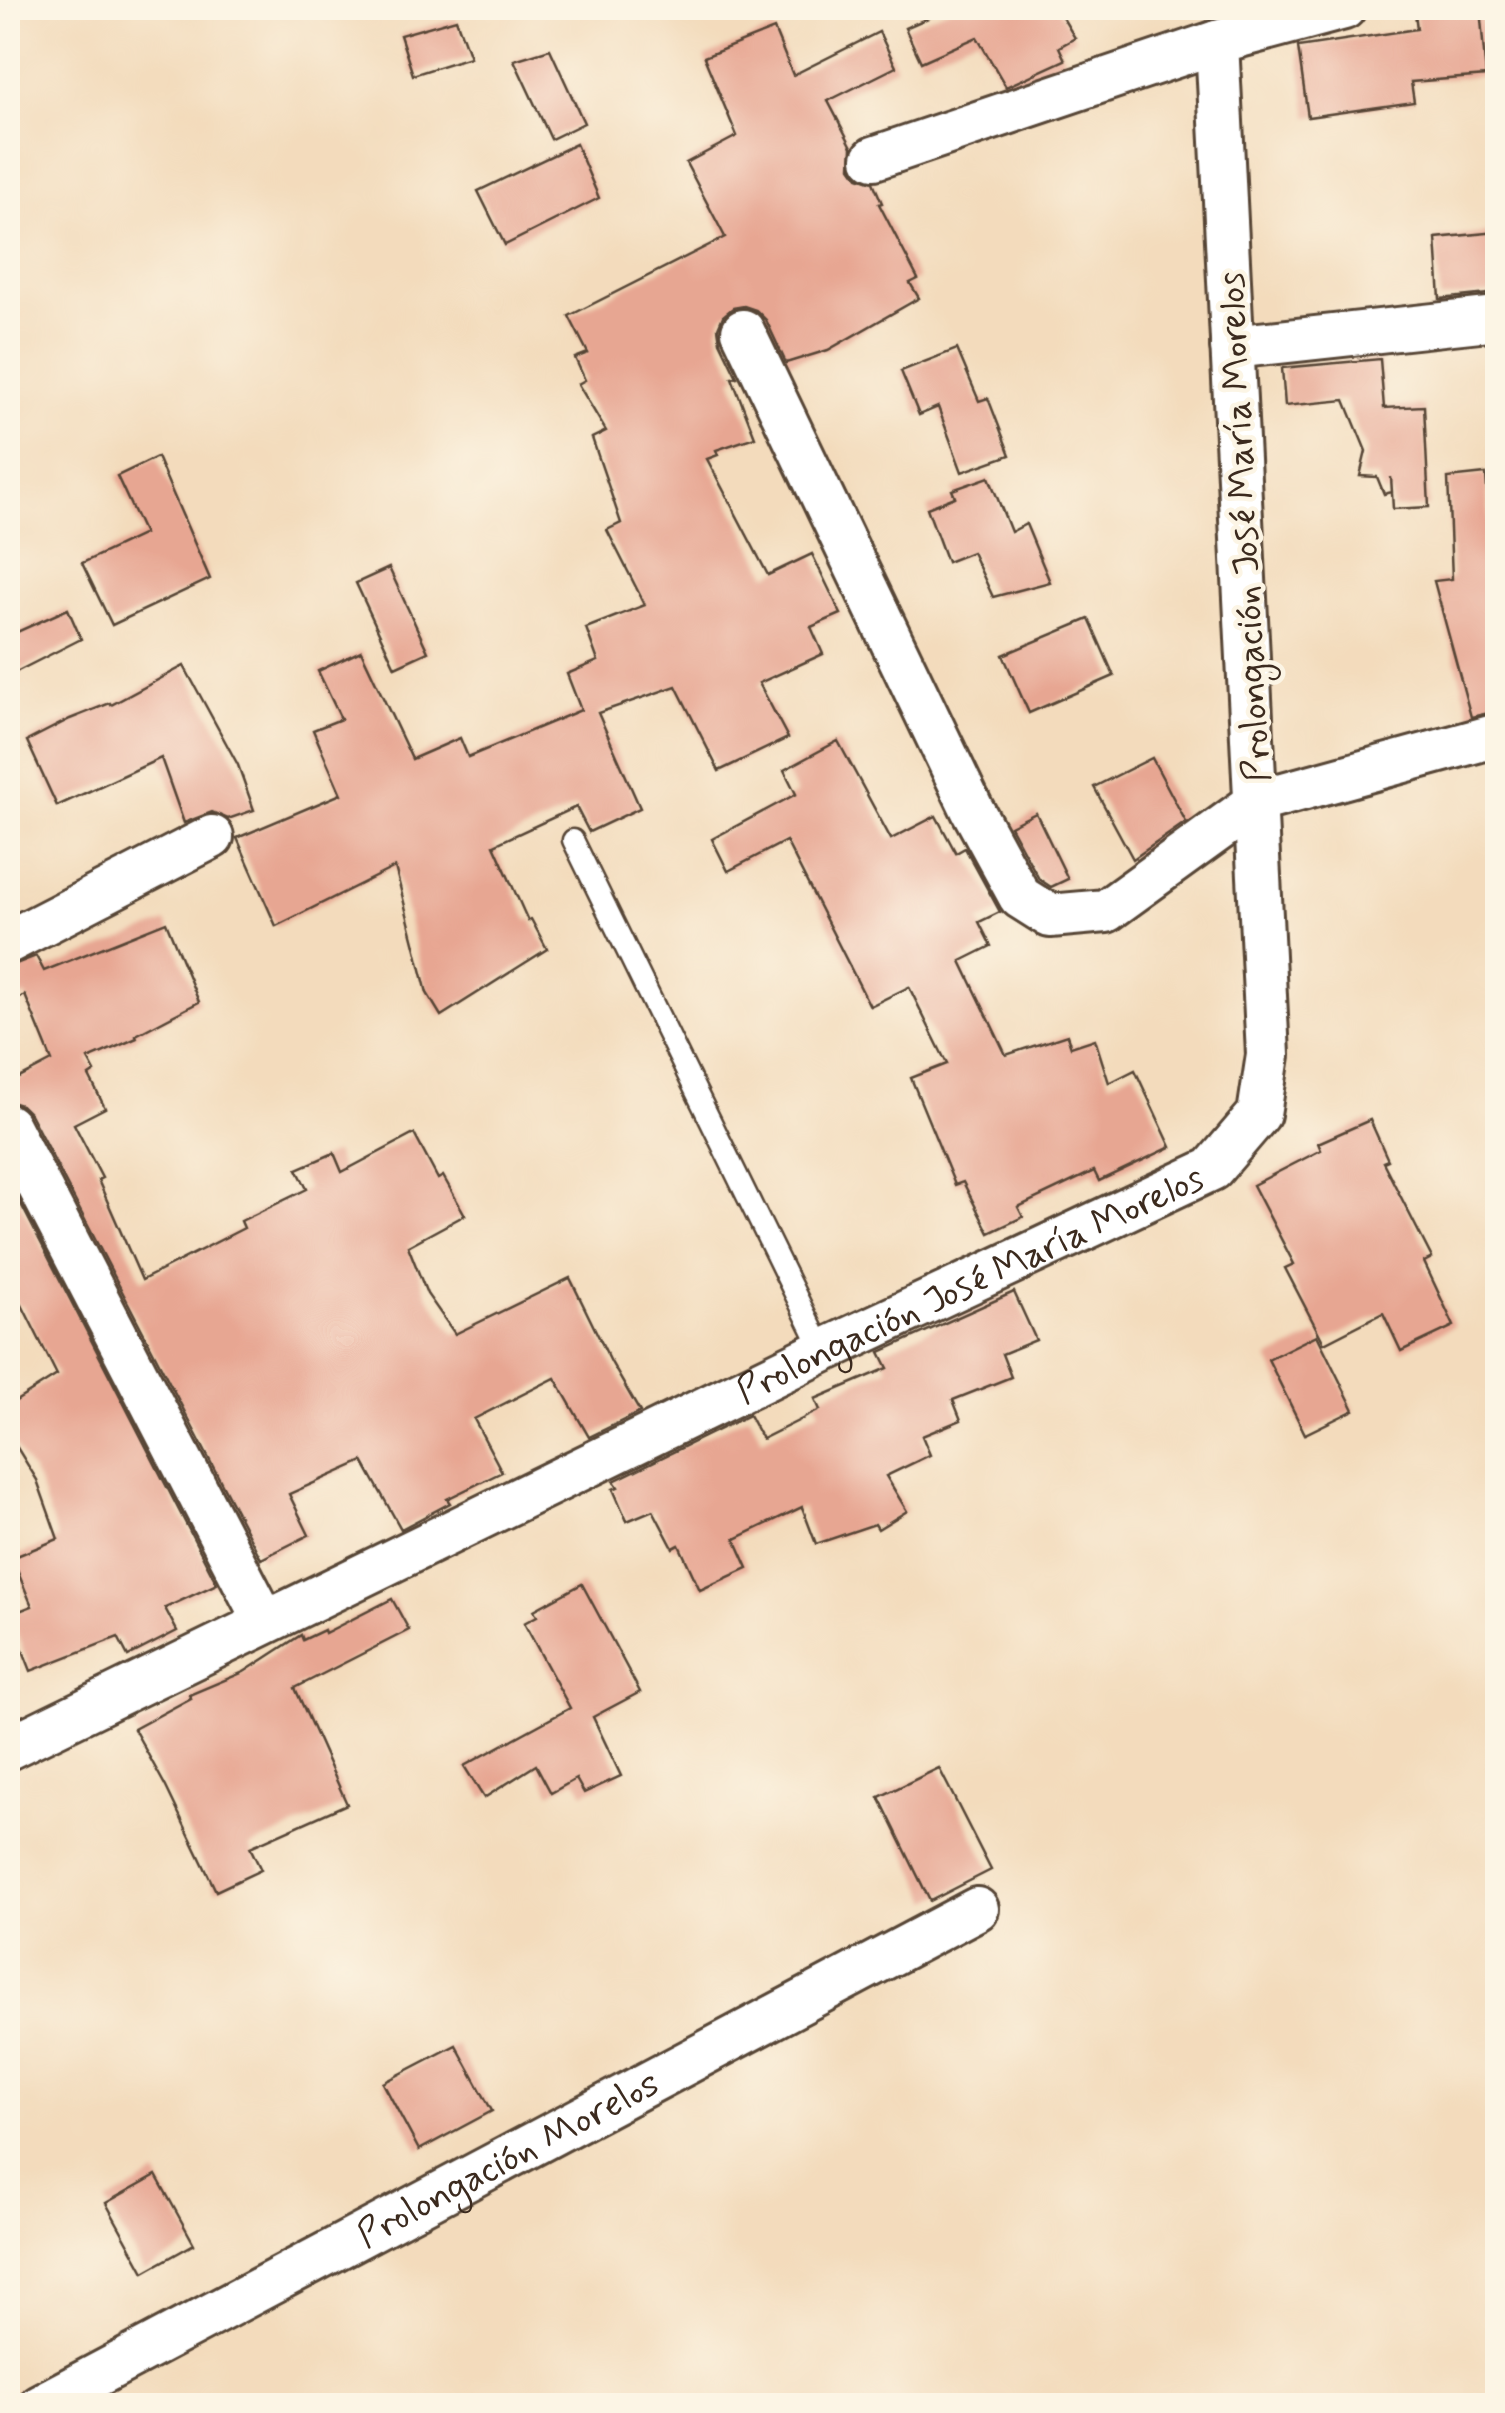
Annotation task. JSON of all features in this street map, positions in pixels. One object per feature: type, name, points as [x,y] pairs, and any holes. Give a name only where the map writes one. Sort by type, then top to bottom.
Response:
[{"type":"street","points":[[874,158],[1217,42],[1344,8]]},
{"type":"street","name":"Prolongación José María Morelos","points":[[8,1748],[823,1351],[1212,1169],[1260,1114],[1268,1055],[1258,801],[1217,42]]},
{"type":"street","points":[[1232,348],[1498,318]]},
{"type":"street","points":[[743,331],[972,810],[1020,897],[1050,916],[1106,910],[1258,801],[1498,735]]},
{"type":"street","points":[[8,942],[212,837]]},
{"type":"street","points":[[8,1126],[264,1622]]},
{"type":"street","name":"Prolongación Morelos","points":[[39,2406],[977,1909]]},
{"type":"lane","points":[[573,840],[823,1351]]},
{"type":"building","points":[[951,8],[1057,8],[1075,38],[1059,47],[1065,60],[1006,87],[977,37],[921,62],[905,28]]},
{"type":"building","points":[[1480,8],[1486,76],[1411,82],[1414,102],[1308,117],[1298,47],[1417,29],[1415,13]]},
{"type":"building","points":[[456,19],[470,57],[413,75],[400,35]]},
{"type":"building","points":[[774,29],[793,75],[879,32],[896,67],[828,101],[852,147],[851,167],[858,177],[873,182],[882,203],[879,204],[918,279],[910,283],[919,298],[828,350],[786,363],[766,320],[756,310],[733,308],[723,316],[718,328],[755,437],[716,450],[718,455],[707,459],[768,575],[812,554],[841,614],[811,627],[823,654],[759,683],[788,738],[719,771],[676,686],[598,713],[640,808],[589,832],[576,807],[494,845],[528,921],[531,919],[547,949],[441,1016],[427,993],[395,867],[276,926],[237,838],[341,794],[313,730],[341,719],[318,671],[361,651],[412,759],[460,738],[468,757],[581,710],[567,674],[598,661],[586,628],[645,605],[607,530],[621,523],[592,438],[606,431],[578,384],[585,380],[575,358],[588,353],[569,316],[725,237],[686,163],[737,136],[704,57]]},
{"type":"building","points":[[550,49],[584,123],[551,139],[514,60]]},
{"type":"building","points":[[576,144],[599,198],[505,245],[478,191]]},
{"type":"building","points":[[1498,232],[1498,293],[1440,299],[1436,238]]},
{"type":"building","points":[[957,349],[979,401],[988,398],[1010,455],[962,472],[938,407],[919,415],[901,371]]},
{"type":"building","points":[[1380,359],[1384,408],[1424,406],[1429,507],[1393,509],[1392,492],[1384,494],[1377,477],[1360,476],[1366,451],[1345,400],[1285,406],[1282,368]]},
{"type":"building","points":[[157,457],[210,579],[112,625],[82,563],[144,534],[117,476]]},
{"type":"building","points":[[1486,474],[1494,592],[1498,592],[1498,711],[1471,717],[1434,581],[1452,579],[1448,478]]},
{"type":"building","points":[[989,477],[1011,532],[1026,524],[1050,582],[993,597],[972,552],[947,562],[927,508],[955,497],[952,490]]},
{"type":"building","points":[[389,568],[428,652],[395,667],[356,583]]},
{"type":"building","points":[[68,609],[81,639],[8,676],[8,636]]},
{"type":"building","points":[[1089,619],[1114,676],[1029,713],[1003,655]]},
{"type":"building","points":[[184,666],[238,765],[254,810],[228,819],[212,812],[184,823],[161,758],[57,806],[27,741],[70,719],[111,705]]},
{"type":"building","points":[[838,741],[891,839],[936,816],[956,853],[965,848],[1000,912],[979,922],[991,946],[961,961],[1006,1055],[1067,1035],[1071,1047],[1095,1039],[1109,1083],[1135,1070],[1171,1147],[1099,1181],[1094,1171],[1018,1207],[1023,1217],[989,1233],[963,1182],[955,1185],[911,1078],[947,1064],[909,987],[870,1006],[786,841],[728,871],[712,839],[796,794],[784,770]]},
{"type":"building","points":[[1152,758],[1186,822],[1133,859],[1094,787]]},
{"type":"building","points":[[1036,813],[1068,879],[1051,887],[1039,879],[1010,826]]},
{"type":"building","points":[[166,922],[199,1002],[136,1035],[137,1038],[88,1059],[95,1072],[89,1076],[105,1108],[74,1124],[102,1178],[98,1180],[142,1280],[244,1228],[241,1221],[307,1189],[297,1169],[334,1153],[342,1172],[414,1134],[438,1179],[443,1176],[465,1215],[408,1246],[427,1294],[455,1334],[570,1278],[640,1412],[589,1437],[555,1378],[474,1419],[502,1472],[447,1499],[450,1503],[401,1529],[363,1461],[289,1494],[309,1535],[261,1559],[30,1114],[21,1105],[8,1101],[8,1084],[52,1061],[25,995],[8,1004],[8,967],[36,956],[44,971]]},
{"type":"building","points":[[1370,1120],[1388,1160],[1383,1162],[1432,1258],[1424,1262],[1454,1326],[1401,1351],[1383,1313],[1324,1343],[1285,1268],[1294,1264],[1253,1185],[1321,1150],[1318,1143]]},
{"type":"building","points":[[8,1179],[217,1584],[165,1608],[177,1631],[128,1656],[118,1637],[31,1671],[9,1615],[32,1606],[12,1558],[58,1539],[37,1480],[8,1433],[8,1406],[57,1375],[22,1305],[18,1307],[8,1288]]},
{"type":"building","points":[[1014,1292],[1036,1340],[1002,1354],[1011,1377],[953,1400],[961,1420],[922,1436],[930,1455],[886,1476],[907,1511],[878,1529],[875,1524],[816,1544],[802,1507],[735,1539],[748,1568],[700,1590],[679,1545],[673,1548],[653,1510],[627,1521],[613,1489],[618,1487],[614,1481],[749,1415],[762,1439],[820,1410],[815,1399],[888,1368],[880,1352]]},
{"type":"building","points":[[1317,1335],[1354,1410],[1305,1434],[1268,1359]]},
{"type":"building","points":[[582,1584],[640,1692],[593,1717],[621,1776],[584,1793],[576,1779],[551,1793],[536,1765],[484,1798],[464,1766],[570,1708],[524,1623],[537,1616],[534,1610]]},
{"type":"building","points":[[392,1599],[409,1630],[295,1688],[347,1804],[250,1847],[261,1870],[216,1891],[134,1729],[191,1698],[189,1695],[244,1672],[301,1635],[303,1640],[324,1630],[325,1633]]},
{"type":"building","points":[[939,1768],[991,1870],[930,1901],[879,1797]]},
{"type":"building","points":[[456,2045],[492,2111],[419,2150],[383,2083]]},
{"type":"building","points":[[156,2175],[194,2244],[144,2272],[106,2203]]}]
